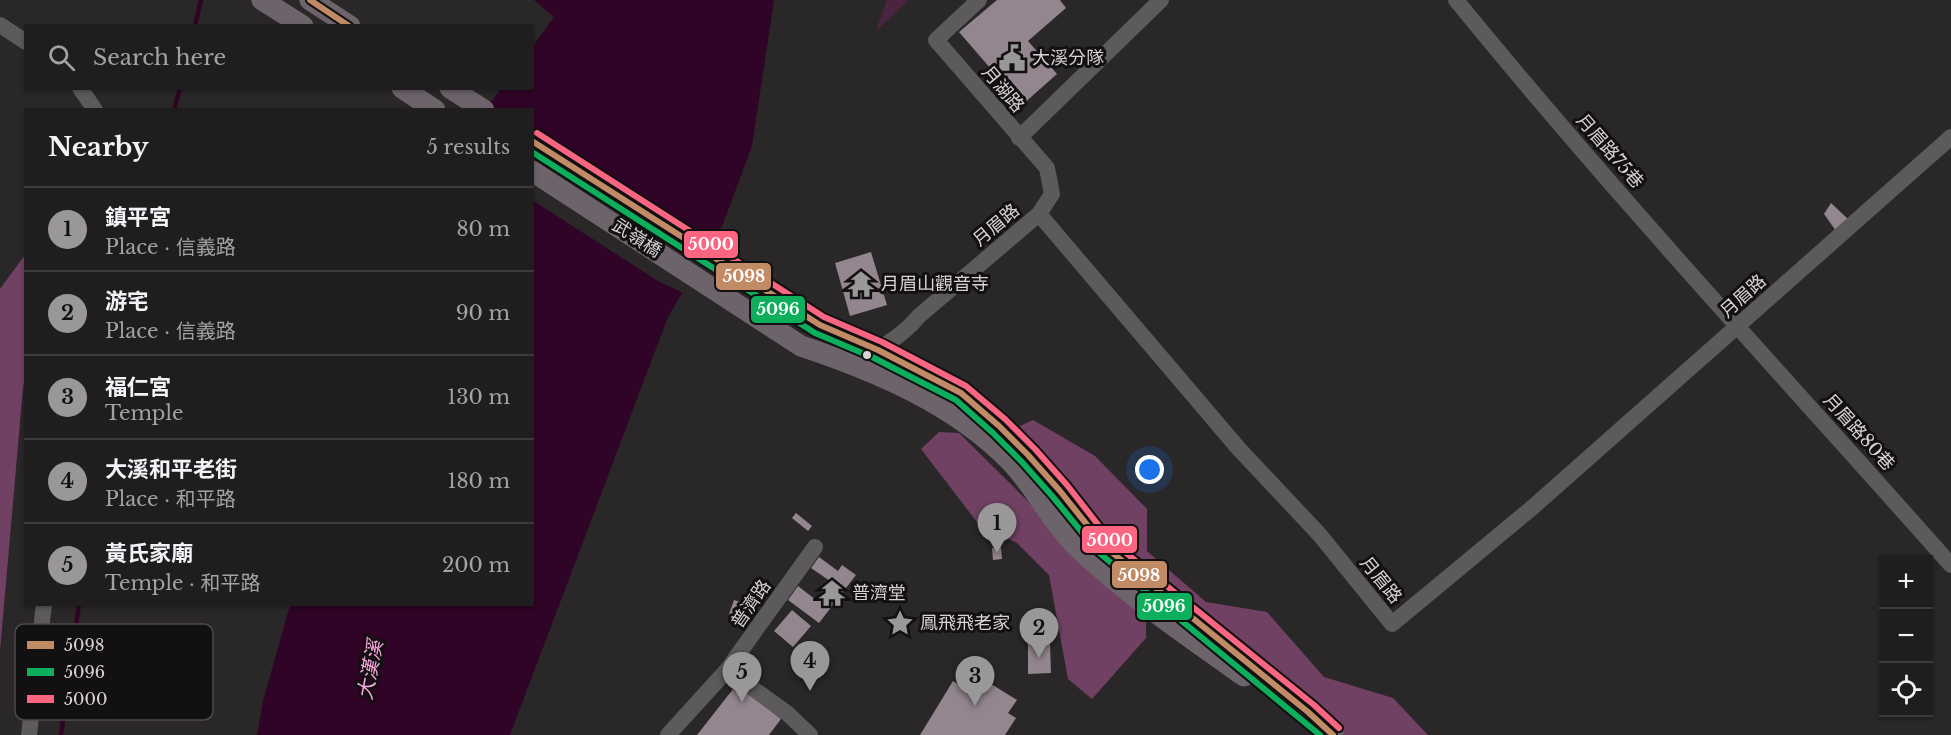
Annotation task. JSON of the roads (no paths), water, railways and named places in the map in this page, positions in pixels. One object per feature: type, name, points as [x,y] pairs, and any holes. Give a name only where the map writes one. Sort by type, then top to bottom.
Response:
[{"type":"main road","points":[[262,0],[300,24]]},
{"type":"main road","points":[[310,0],[347,24]]},
{"type":"main road","points":[[405,90],[432,108]]},
{"type":"main road","points":[[453,90],[481,108]]},
{"type":"main road","name":"武嶺橋","points":[[534,142],[820,325],[878,350],[961,393],[1028,455],[1104,546],[1308,712],[1333,735]]},
{"type":"main road","name":"武嶺橋","points":[[534,172],[801,346],[851,363],[926,399],[981,435],[1012,463],[1077,546],[1144,605],[1278,701],[1316,735]]},
{"type":"street","name":"月湖路","points":[[979,0],[936,40],[1047,168],[1052,194],[1039,214]]},
{"type":"street","points":[[1019,138],[1161,0]]},
{"type":"street","name":"月眉路75巷","points":[[1456,0],[1503,58],[1737,327]]},
{"type":"street","points":[[0,25],[24,41]]},
{"type":"street","points":[[81,90],[94,108]]},
{"type":"street","name":"月眉路","points":[[851,363],[878,350],[910,327],[919,316],[1039,214],[1239,448],[1318,534],[1392,624],[1533,507],[1951,137]]},
{"type":"street","name":"月眉路80巷","points":[[1737,327],[1951,565]]},
{"type":"street","name":"普濟路","points":[[668,735],[728,670],[815,547]]},
{"type":"street","points":[[42,624],[44,606]]},
{"type":"street","points":[[728,670],[787,713],[810,735]]},
{"type":"street","points":[[29,735],[31,720]]},
{"type":"water","name":"大漢溪","points":[[534,0],[774,0],[752,146],[723,224],[668,317],[510,735],[257,735],[263,701],[290,606],[534,606],[534,108],[486,108],[500,90],[534,90],[534,45],[554,17]]},
{"type":"waterway","points":[[195,24],[201,0]]},
{"type":"waterway","points":[[175,108],[179,90]]},
{"type":"waterway","points":[[76,624],[79,606]]},
{"type":"waterway","points":[[61,735],[63,720]]},
{"type":"place","name":"大溪分隊","points":[[1012,58]]},
{"type":"place","name":"月眉山觀音寺","points":[[861,284]]},
{"type":"place","name":"鎮平宮","points":[[997,553]]},
{"type":"place","name":"普濟堂","points":[[832,593]]},
{"type":"place","name":"鳳飛飛老家","points":[[900,623]]},
{"type":"place","name":"游宅","points":[[1039,658]]},
{"type":"place","name":"大溪和平老街","points":[[810,691]]},
{"type":"place","name":"黃氏家廟","points":[[742,702]]},
{"type":"place","name":"福仁宮","points":[[975,706]]}]
